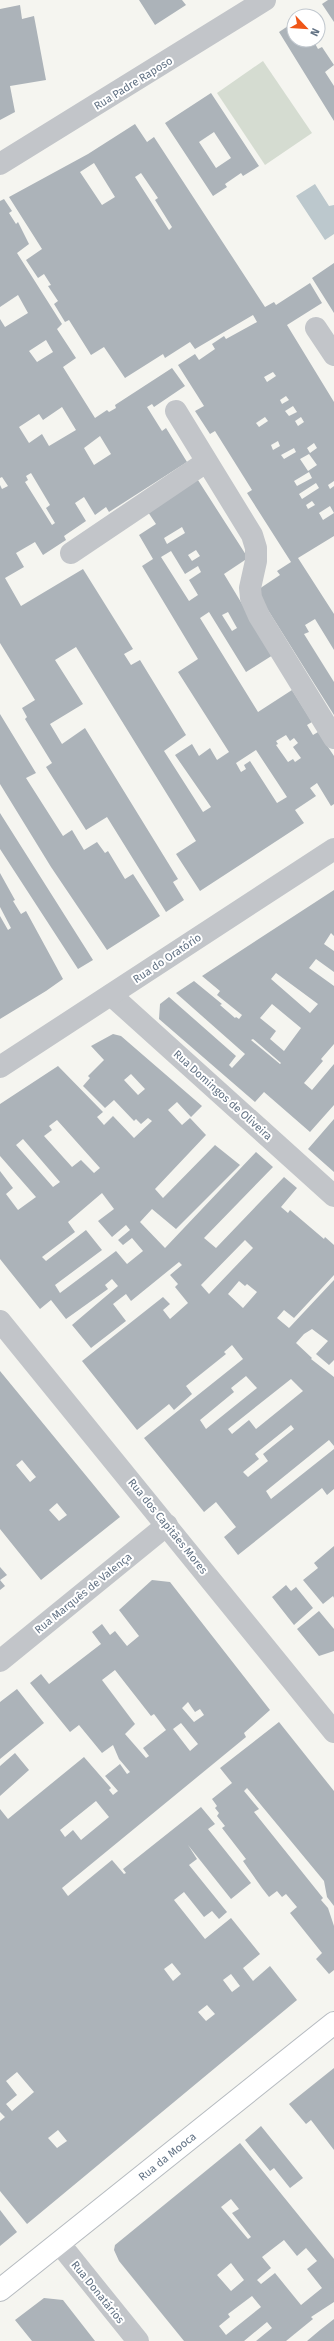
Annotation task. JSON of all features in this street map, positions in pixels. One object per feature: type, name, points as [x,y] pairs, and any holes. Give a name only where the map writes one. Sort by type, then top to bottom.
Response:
[{"type":"main road","name":"Rua da Mooca","points":[[0,2290],[334,2023]]},
{"type":"street","name":"Rua Padre Raposo","points":[[0,164],[265,0]]},
{"type":"street","points":[[316,328],[334,355]]},
{"type":"street","points":[[176,411],[252,535],[256,548],[256,561],[250,588],[251,598],[256,610],[334,738]]},
{"type":"street","points":[[71,553],[206,462]]},
{"type":"street","name":"Rua do Oratório","points":[[0,1067],[334,849]]},
{"type":"street","name":"Rua Domingos de Oliveira","points":[[111,995],[334,1196]]},
{"type":"street","name":"Rua dos Capitães Mores","points":[[0,1321],[334,1732]]},
{"type":"street","name":"Rua Marquês de Valença","points":[[0,1661],[167,1525]]},
{"type":"street","name":"Rua Donatários","points":[[59,2243],[138,2341]]},
{"type":"shaded area","points":[[263,61],[312,133],[265,165],[217,93]]},
{"type":"shaded area","points":[[315,184],[329,206],[334,205],[334,234],[325,240],[296,196]]},
{"type":"building","points":[[139,0],[182,0],[186,5],[155,25]]},
{"type":"building","points":[[328,0],[334,0],[334,22],[326,8],[322,4]]},
{"type":"building","points":[[20,5],[22,19],[34,16],[46,80],[10,86],[15,112],[0,120],[0,9]]},
{"type":"building","points":[[286,27],[286,43],[279,32]]},
{"type":"building","points":[[289,48],[323,48],[334,65],[325,72],[334,86],[334,121]]},
{"type":"building","points":[[211,93],[259,166],[243,176],[241,173],[225,184],[227,187],[213,196],[165,123]],"holes":[[[214,132],[231,158],[216,168],[199,142]]]},
{"type":"building","points":[[135,124],[147,142],[154,137],[265,307],[274,302],[276,305],[310,283],[322,303],[287,325],[334,402],[334,481],[328,485],[330,489],[334,486],[334,513],[334,536],[298,558],[334,614],[334,650],[315,619],[305,625],[309,632],[304,634],[334,682],[334,715],[256,591],[280,575],[277,571],[291,562],[247,493],[252,490],[215,431],[210,434],[195,411],[204,406],[178,365],[195,354],[199,360],[215,349],[212,344],[224,336],[226,339],[257,322],[253,315],[195,349],[190,342],[165,358],[163,354],[125,378],[104,347],[91,355],[69,320],[65,322],[54,304],[58,301],[48,286],[51,285],[44,274],[38,278],[26,260],[42,249],[9,197],[88,154]],"holes":[[[94,163],[115,197],[102,205],[80,172]],[[141,173],[158,198],[155,200],[172,227],[169,230],[135,177]],[[273,372],[276,376],[267,382],[264,377]],[[286,396],[289,400],[282,404],[280,400]],[[293,406],[297,412],[289,416],[285,411]],[[265,417],[268,421],[259,427],[256,423]],[[301,417],[304,422],[298,426],[295,421]],[[278,441],[280,446],[273,450],[271,445]],[[314,443],[317,448],[310,453],[307,448]],[[294,448],[296,452],[284,459],[281,455]],[[309,454],[317,465],[308,471],[300,459]],[[309,472],[312,478],[297,486],[294,481]],[[316,483],[319,488],[302,499],[299,494]],[[312,501],[315,505],[308,509],[306,505]],[[330,506],[334,513],[323,520],[319,513]]]},
{"type":"building","points":[[4,199],[12,211],[9,213],[16,224],[18,222],[29,244],[17,253],[62,324],[57,329],[76,358],[63,367],[95,418],[107,410],[109,412],[116,408],[115,405],[172,368],[185,386],[154,407],[152,404],[147,407],[162,431],[166,428],[187,462],[109,512],[106,507],[95,515],[84,497],[75,503],[86,521],[64,536],[66,540],[43,555],[35,542],[16,553],[24,567],[5,578],[21,606],[83,569],[133,649],[124,654],[131,665],[140,660],[186,735],[164,751],[203,812],[211,807],[175,755],[192,744],[199,756],[210,748],[217,760],[229,752],[178,672],[198,659],[142,566],[153,559],[139,535],[156,524],[146,509],[196,477],[248,558],[224,574],[273,655],[246,672],[209,612],[200,618],[258,712],[292,690],[312,722],[307,725],[313,735],[318,732],[334,756],[334,804],[331,806],[317,783],[310,788],[316,796],[295,810],[304,823],[200,891],[176,854],[196,841],[76,647],[55,660],[83,704],[50,724],[62,744],[85,728],[178,879],[173,882],[184,900],[166,912],[107,817],[86,830],[46,767],[52,763],[25,719],[27,717],[22,708],[35,700],[0,643],[0,485],[2,489],[8,486],[2,477],[0,478],[0,319],[5,327],[28,313],[18,295],[0,307],[0,201]],"holes":[[[46,340],[53,352],[37,362],[29,351]],[[62,407],[76,430],[49,446],[42,434],[29,443],[19,427],[39,414],[43,420]],[[100,436],[111,454],[94,465],[84,448]],[[31,473],[50,505],[46,508],[55,523],[52,525],[25,482],[28,480],[26,476]],[[182,527],[185,533],[167,544],[164,538]],[[196,550],[200,556],[192,561],[188,555]],[[171,551],[185,574],[198,566],[201,572],[189,580],[198,595],[189,601],[161,557]],[[228,612],[237,628],[232,631],[222,615]],[[286,735],[290,741],[294,738],[298,743],[293,747],[301,758],[295,762],[293,759],[288,762],[276,745],[278,744],[276,741]],[[256,750],[287,797],[277,803],[250,761],[244,765],[246,769],[241,772],[236,763]]]},
{"type":"building","points":[[334,263],[334,313],[312,278]]},
{"type":"building","points":[[0,714],[36,773],[26,778],[63,836],[72,830],[84,850],[97,842],[105,853],[108,851],[125,879],[133,874],[160,916],[107,950],[51,867],[0,784]]},
{"type":"building","points":[[0,813],[93,960],[78,969],[0,849]]},
{"type":"building","points":[[0,873],[15,900],[13,901],[21,914],[26,911],[63,979],[0,1019],[0,916],[8,930],[11,928],[0,907]]},
{"type":"building","points":[[334,890],[334,936],[331,933],[324,944],[334,951],[334,972],[316,959],[309,968],[334,986],[334,1044],[321,1059],[323,1061],[304,1083],[312,1090],[334,1064],[334,1105],[310,1132],[264,1092],[255,1102],[159,1019],[160,1004],[169,997],[236,1056],[229,1065],[232,1068],[245,1054],[176,993],[194,981],[222,1004],[220,1005],[235,1018],[236,1017],[239,1019],[242,1015],[217,995],[220,991],[202,976]],"holes":[[[276,973],[318,1004],[310,1013],[271,979]],[[272,1004],[301,1028],[284,1051],[270,1039],[276,1031],[260,1018]],[[253,1039],[281,1063],[280,1064],[251,1040]]]},
{"type":"building","points":[[113,1034],[121,1036],[202,1106],[191,1117],[177,1102],[168,1110],[182,1125],[190,1118],[206,1135],[155,1189],[163,1198],[215,1145],[240,1165],[176,1229],[152,1209],[140,1222],[165,1248],[256,1152],[273,1167],[204,1238],[216,1248],[284,1177],[297,1188],[281,1207],[288,1213],[290,1210],[324,1239],[325,1237],[334,1245],[334,1275],[294,1318],[284,1310],[277,1318],[289,1328],[334,1280],[334,1360],[329,1365],[316,1354],[328,1341],[312,1329],[304,1334],[296,1343],[312,1358],[311,1359],[334,1377],[334,1446],[329,1440],[266,1491],[271,1499],[334,1449],[334,1489],[327,1495],[322,1488],[238,1555],[224,1537],[236,1527],[216,1502],[204,1512],[144,1438],[243,1359],[232,1345],[224,1352],[226,1354],[186,1386],[192,1394],[174,1410],[169,1404],[137,1430],[82,1361],[163,1297],[170,1304],[163,1310],[170,1319],[188,1303],[175,1287],[178,1284],[170,1275],[182,1265],[179,1262],[131,1301],[126,1294],[113,1304],[126,1321],[91,1348],[72,1325],[118,1286],[112,1279],[105,1285],[108,1289],[66,1319],[51,1300],[40,1309],[0,1259],[0,1171],[13,1188],[6,1194],[18,1210],[36,1197],[0,1156],[0,1104],[58,1066],[103,1112],[97,1117],[104,1125],[113,1116],[134,1138],[152,1121],[148,1118],[141,1124],[136,1119],[134,1121],[114,1100],[105,1108],[83,1086],[90,1078],[88,1076],[104,1060],[91,1046]],"holes":[[[131,1074],[145,1089],[138,1095],[124,1080]],[[57,1120],[100,1168],[94,1173],[81,1160],[72,1167],[44,1136],[52,1130],[49,1126]],[[23,1139],[60,1182],[53,1187],[16,1145]],[[102,1193],[114,1209],[98,1221],[112,1237],[126,1225],[130,1230],[118,1240],[123,1245],[132,1238],[143,1251],[127,1264],[116,1251],[60,1293],[55,1285],[102,1250],[86,1230],[46,1261],[42,1257],[75,1232],[68,1222]],[[245,1240],[253,1248],[209,1294],[201,1285]],[[239,1281],[245,1286],[247,1284],[257,1292],[243,1308],[228,1294]],[[246,1376],[257,1388],[206,1429],[200,1420],[234,1392],[231,1388]],[[291,1379],[303,1391],[256,1429],[249,1420],[232,1434],[228,1429]],[[291,1425],[294,1429],[263,1454],[268,1461],[248,1477],[243,1472],[259,1459],[255,1454]]]},
{"type":"building","points":[[334,1119],[334,1172],[308,1149]]},
{"type":"building","points":[[0,1371],[120,1517],[41,1580],[0,1529]],"holes":[[[22,1460],[36,1477],[30,1482],[16,1465]],[[57,1503],[67,1515],[59,1521],[49,1510]]]},
{"type":"building","points":[[334,1546],[334,1598],[333,1596],[323,1604],[303,1580],[318,1568],[314,1563]]},
{"type":"building","points":[[0,1567],[7,1575],[0,1580]]},
{"type":"building","points":[[0,1580],[5,1586],[0,1590]]},
{"type":"building","points":[[152,1580],[170,1582],[270,1710],[244,1733],[246,1737],[62,1888],[68,1896],[112,1860],[124,1874],[126,1873],[123,1869],[201,1807],[215,1824],[208,1829],[251,1883],[231,1899],[188,1845],[197,1859],[189,1865],[227,1912],[219,1919],[212,1911],[204,1917],[184,1892],[174,1900],[205,1939],[231,1918],[260,1954],[243,1968],[253,1981],[270,1966],[297,2000],[27,2224],[0,2191],[0,2121],[5,2117],[0,2112],[0,1809],[8,1819],[84,1757],[111,1788],[109,1790],[113,1795],[118,1791],[105,1776],[120,1764],[127,1774],[130,1772],[119,1759],[113,1745],[102,1753],[79,1725],[70,1732],[30,1683],[41,1674],[49,1684],[101,1644],[92,1632],[102,1624],[110,1635],[115,1631],[127,1646],[139,1636],[119,1610]],"holes":[[[115,1670],[151,1716],[154,1714],[166,1730],[143,1748],[149,1756],[146,1758],[125,1734],[135,1724],[102,1680]],[[188,1702],[195,1712],[200,1709],[204,1715],[194,1722],[182,1708]],[[181,1723],[198,1744],[190,1751],[173,1729]],[[96,1801],[109,1817],[81,1840],[73,1830],[65,1837],[60,1830]],[[172,1963],[181,1974],[173,1981],[164,1969]],[[231,1974],[240,1986],[232,1992],[223,1980]],[[207,2005],[215,2014],[206,2021],[198,2012]],[[17,2072],[34,2092],[12,2111],[6,2104],[17,2095],[6,2081]],[[58,2130],[67,2141],[57,2148],[48,2138]]]},
{"type":"building","points":[[286,1585],[291,1591],[296,1587],[313,1608],[294,1625],[272,1597]]},
{"type":"building","points":[[319,1611],[334,1629],[334,1651],[319,1656],[297,1629]]},
{"type":"building","points":[[17,1689],[44,1723],[0,1759],[0,1702]]},
{"type":"building","points":[[279,1722],[334,1791],[334,1906],[327,1897],[324,1881],[247,1788],[244,1791],[259,1809],[254,1812],[323,1898],[321,1900],[328,1908],[334,1926],[334,1970],[329,1974],[316,1959],[322,1953],[290,1913],[297,1907],[286,1894],[282,1897],[277,1891],[269,1897],[243,1861],[246,1859],[222,1828],[225,1826],[217,1816],[219,1813],[215,1808],[217,1806],[212,1799],[232,1783],[220,1768]]},
{"type":"building","points":[[15,1753],[29,1770],[0,1796],[0,1766]]},
{"type":"building","points":[[334,2068],[334,2150],[311,2120],[306,2124],[289,2104]]},
{"type":"building","points":[[261,2126],[303,2178],[290,2188],[274,2168],[270,2171],[245,2140]]},
{"type":"building","points":[[240,2143],[334,2259],[334,2302],[311,2317],[313,2319],[286,2341],[256,2341],[272,2328],[267,2322],[244,2341],[184,2341],[119,2261],[114,2250],[115,2245]],"holes":[[[231,2199],[239,2209],[232,2213],[251,2237],[248,2239],[221,2207]],[[284,2240],[297,2256],[306,2248],[317,2261],[307,2269],[322,2288],[301,2305],[275,2273],[261,2284],[257,2280],[271,2268],[262,2257]],[[231,2263],[244,2280],[231,2291],[217,2275]],[[252,2296],[261,2307],[226,2335],[219,2326],[230,2317],[228,2314]]]},
{"type":"building","points":[[0,2210],[17,2232],[0,2246]]},
{"type":"building","points":[[44,2298],[63,2300],[95,2341],[32,2341],[15,2320]]},
{"type":"building","points":[[334,2319],[334,2341],[307,2341],[320,2330]]}]
